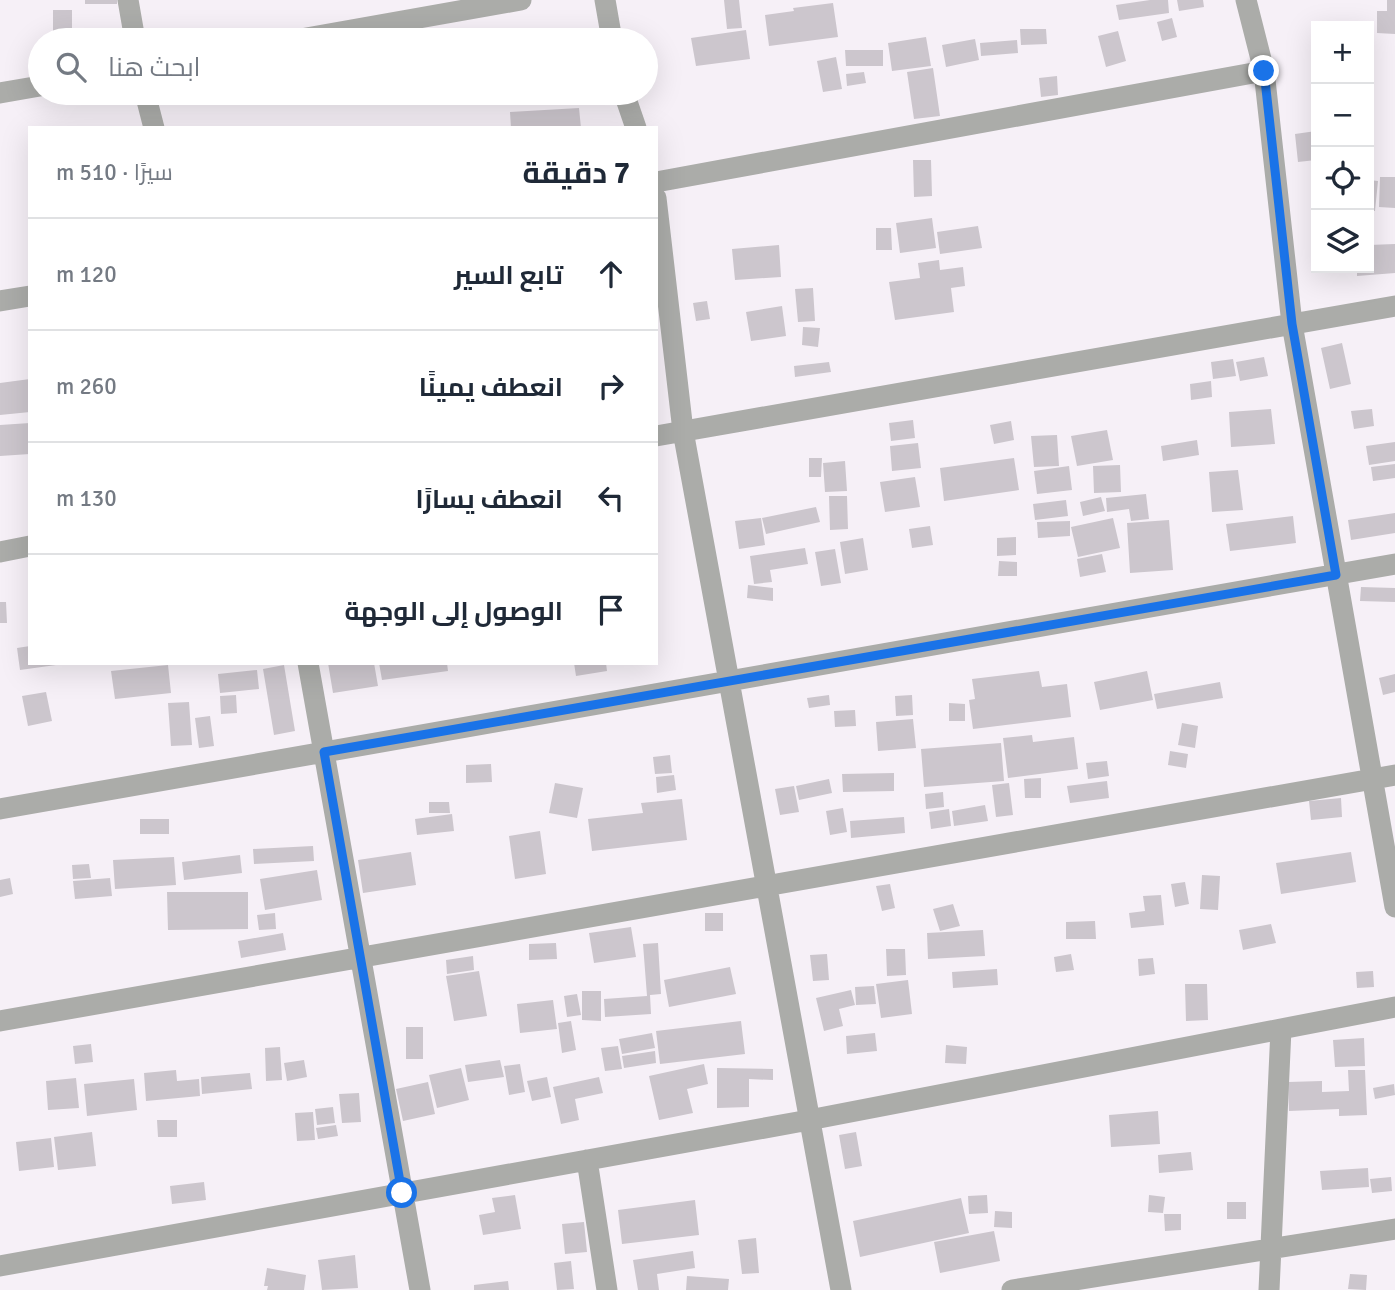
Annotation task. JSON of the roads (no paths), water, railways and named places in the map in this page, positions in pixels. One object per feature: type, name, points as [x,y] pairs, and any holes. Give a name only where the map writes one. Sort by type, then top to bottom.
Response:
[{"type":"street","points":[[128,0],[133,28]]},
{"type":"street","points":[[363,28],[521,0]]},
{"type":"street","points":[[605,0],[610,28]]},
{"type":"street","points":[[1246,0],[1264,71],[1292,324],[1395,908]]},
{"type":"street","points":[[658,182],[1264,71]]},
{"type":"street","points":[[0,93],[28,88]]},
{"type":"street","points":[[148,105],[153,126]]},
{"type":"street","points":[[628,105],[635,126]]},
{"type":"street","points":[[658,215],[684,431],[841,1290]]},
{"type":"street","points":[[0,301],[28,296]]},
{"type":"street","points":[[658,436],[1395,306]]},
{"type":"street","points":[[0,552],[28,546]]},
{"type":"street","points":[[0,810],[1395,564]]},
{"type":"street","points":[[308,665],[420,1290]]},
{"type":"street","points":[[0,1021],[1395,775]]},
{"type":"street","points":[[0,1266],[809,1120],[1395,1007]]},
{"type":"street","points":[[1269,1290],[1281,1029]]},
{"type":"street","points":[[587,1160],[607,1290]]},
{"type":"street","points":[[1012,1290],[1073,1285],[1395,1229]]}]
